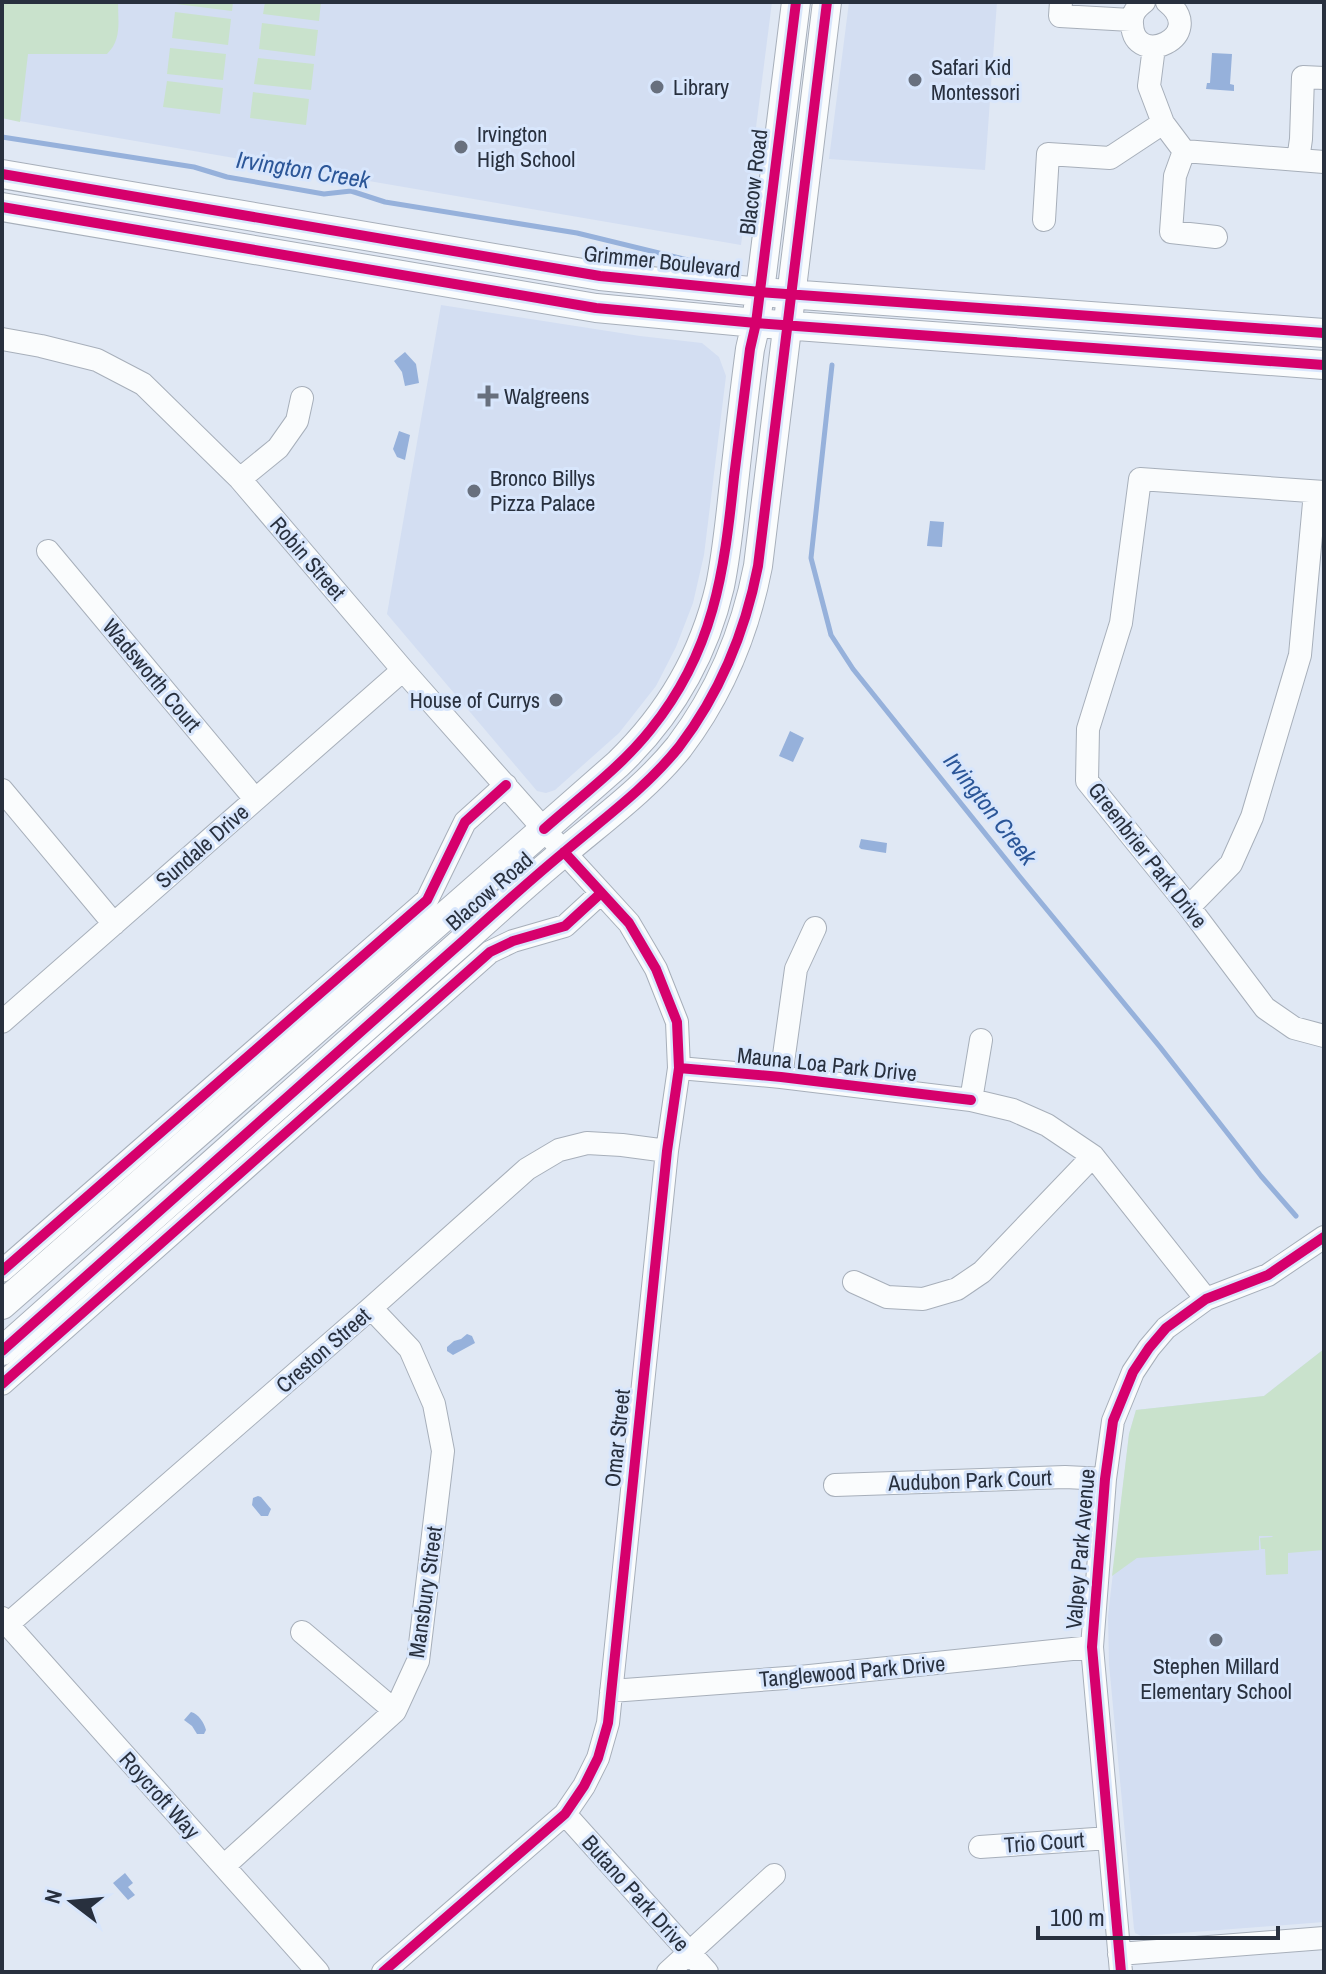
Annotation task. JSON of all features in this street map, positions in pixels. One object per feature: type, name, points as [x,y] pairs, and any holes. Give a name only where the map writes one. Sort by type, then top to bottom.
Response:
[{"type":"main road","name":"Blacow Road","points":[[2,1305],[544,829],[643,739],[676,694],[705,636],[724,566],[796,2]]},
{"type":"main road","name":"Blacow Road","points":[[2,1351],[603,820],[666,762],[700,717],[728,666],[747,616],[758,566],[827,2]]},
{"type":"main road","name":"Grimmer Boulevard","points":[[2,174],[600,276],[760,292],[1324,333]]},
{"type":"main road","points":[[2,207],[596,308],[756,323],[1324,365]]},
{"type":"street","points":[[1061,2],[1060,16],[1138,11],[1135,35],[1140,41],[1154,47],[1169,43],[1175,37],[1179,22],[1175,5]]},
{"type":"street","points":[[1154,47],[1149,86],[1163,123],[1184,151],[1324,162]]},
{"type":"street","points":[[1298,160],[1303,77],[1324,78]]},
{"type":"street","points":[[1044,220],[1048,154],[1110,158],[1163,123]]},
{"type":"street","points":[[1184,151],[1175,176],[1171,232],[1216,237]]},
{"type":"street","name":"Robin Street","points":[[2,339],[97,360],[143,384],[240,479],[564,852]]},
{"type":"street","points":[[240,479],[278,448],[297,421],[302,398]]},
{"type":"street","name":"Greenbrier Park Drive","points":[[1320,492],[1140,479],[1121,623],[1088,729],[1087,781],[1189,907],[1265,1008],[1294,1028],[1324,1036]]},
{"type":"street","points":[[1189,907],[1231,864],[1252,817],[1300,655],[1320,492]]},
{"type":"street","name":"Wadsworth Court","points":[[48,551],[255,799]]},
{"type":"street","name":"Sundale Drive","points":[[2,1022],[403,670]]},
{"type":"street","name":"Blacow Road","points":[[2,1271],[427,900],[465,822],[506,785]]},
{"type":"street","points":[[2,790],[114,924]]},
{"type":"street","name":"Omar Street","points":[[383,1972],[565,1814],[598,1758],[608,1723],[667,1151],[679,1068],[677,1022],[656,969],[629,923],[564,852]]},
{"type":"street","points":[[2,1384],[490,952],[513,941],[565,926],[601,893]]},
{"type":"street","points":[[781,1077],[796,969],[815,928]]},
{"type":"street","points":[[971,1100],[981,1040]]},
{"type":"street","name":"Mauna Loa Park Drive","points":[[679,1068],[971,1100],[1013,1110],[1047,1125],[1093,1156],[1206,1299]]},
{"type":"street","name":"Creston Street","points":[[5,1621],[371,1308],[527,1169],[559,1150],[587,1143],[667,1151]]},
{"type":"street","points":[[854,1282],[887,1297],[923,1299],[957,1289],[982,1272],[1093,1156]]},
{"type":"street","name":"Valpey Park Avenue","points":[[1120,1963],[1092,1647],[1105,1479],[1113,1421],[1133,1372],[1166,1328],[1206,1299],[1268,1275],[1324,1237]]},
{"type":"street","name":"Mansbury Street","points":[[224,1866],[395,1711],[418,1661],[443,1451],[434,1404],[410,1349],[371,1308]]},
{"type":"street","name":"Audubon Park Court","points":[[835,1485],[1065,1477],[1105,1479]]},
{"type":"street","name":"Roycroft Way","points":[[5,1621],[318,1972]]},
{"type":"street","points":[[302,1632],[395,1711]]},
{"type":"street","name":"Tanglewood Park Drive","points":[[611,1691],[800,1677],[1092,1647]]},
{"type":"street","name":"Butano Park Drive","points":[[565,1814],[707,1972]]},
{"type":"street","name":"Trio Court","points":[[980,1847],[1109,1838]]},
{"type":"street","points":[[668,1972],[774,1875]]},
{"type":"street","points":[[1120,1963],[1324,1938]]},
{"type":"shaded area","name":"Irvington High School","points":[[2,2],[772,2],[741,245],[2,118]]},
{"type":"shaded area","name":"Safari Kid Montessori","points":[[849,2],[997,2],[985,170],[829,159]]},
{"type":"shaded area","points":[[441,305],[702,343],[719,357],[726,376],[704,555],[693,603],[676,647],[656,686],[619,733],[555,790],[546,793],[537,791],[387,614]]},
{"type":"shaded area","name":"Stephen Millard Elementary School","points":[[1324,1349],[1324,1922],[1141,1936],[1134,1929],[1109,1664],[1108,1616],[1129,1434],[1136,1410],[1264,1396]]},
{"type":"green space","points":[[2,2],[118,2],[117,36],[107,54],[28,54],[20,122],[2,118]]},
{"type":"green space","points":[[176,2],[233,2],[232,11]]},
{"type":"green space","points":[[265,2],[321,2],[319,21],[263,14]]},
{"type":"green space","points":[[175,12],[231,19],[228,45],[172,38]]},
{"type":"green space","points":[[262,23],[318,30],[315,56],[259,49]]},
{"type":"green space","points":[[170,48],[226,54],[223,80],[167,74]]},
{"type":"green space","points":[[258,58],[314,64],[311,90],[254,84]]},
{"type":"green space","points":[[167,81],[223,88],[220,114],[163,107]]},
{"type":"green space","points":[[253,92],[309,99],[306,125],[250,118]]},
{"type":"green space","points":[[1324,1349],[1324,1550],[1288,1553],[1288,1574],[1266,1575],[1265,1549],[1261,1549],[1260,1538],[1273,1536],[1259,1536],[1259,1550],[1137,1558],[1112,1576],[1129,1434],[1136,1410],[1264,1396]]},
{"type":"water","points":[[1212,53],[1232,54],[1230,84],[1234,85],[1234,91],[1206,89],[1207,83],[1210,83]]},
{"type":"water","points":[[405,352],[416,364],[419,383],[405,386],[402,372],[394,361]]},
{"type":"water","points":[[399,431],[410,435],[405,460],[397,457],[393,449]]},
{"type":"water","points":[[930,521],[944,522],[942,547],[927,546]]},
{"type":"water","points":[[790,731],[804,738],[793,762],[779,756]]},
{"type":"water","points":[[861,839],[887,843],[886,853],[861,849]]},
{"type":"water","points":[[467,1334],[472,1336],[475,1343],[453,1355],[447,1351],[454,1341]]},
{"type":"water","points":[[258,1496],[271,1509],[268,1516],[261,1516],[252,1505],[253,1498]]},
{"type":"water","points":[[191,1712],[202,1722],[206,1730],[204,1734],[197,1734],[184,1720]]},
{"type":"water","points":[[125,1873],[133,1883],[128,1887],[135,1895],[128,1900],[113,1883]]},
{"type":"waterway","name":"Irvington Creek","points":[[2,137],[194,167],[227,177],[324,194],[351,191],[385,202],[577,233],[692,261]]},
{"type":"waterway","name":"Irvington Creek","points":[[832,365],[811,558],[831,635],[853,669],[1296,1216]]},
{"type":"cycle path","points":[[544,829],[613,769],[651,729],[689,670],[712,610],[726,546],[796,2]]},
{"type":"cycle path","points":[[2,1351],[513,896],[638,790],[679,747],[707,705],[738,638],[758,566],[827,2]]},
{"type":"cycle path","points":[[2,174],[600,276],[760,292],[1324,333]]},
{"type":"cycle path","points":[[2,207],[596,308],[756,323],[1324,365]]},
{"type":"cycle path","points":[[2,1271],[427,900],[465,822],[506,785]]},
{"type":"cycle path","points":[[383,1972],[565,1814],[598,1758],[608,1723],[667,1151],[679,1068],[677,1022],[656,969],[629,923],[564,852]]},
{"type":"cycle path","points":[[2,1384],[490,952],[513,941],[565,926],[601,893]]},
{"type":"cycle path","points":[[679,1068],[971,1100]]},
{"type":"cycle path","points":[[1121,1972],[1092,1647],[1105,1479],[1113,1421],[1133,1372],[1166,1328],[1206,1299],[1268,1275],[1324,1237]]},
{"type":"place","name":"Safari Kid Montessori","points":[[915,80]]},
{"type":"place","name":"Library","points":[[657,87]]},
{"type":"place","name":"Irvington High School","points":[[461,147]]},
{"type":"place","name":"Walgreens","points":[[488,396]]},
{"type":"place","name":"Bronco Billys Pizza Palace","points":[[474,491]]},
{"type":"place","name":"House of Currys","points":[[556,700]]},
{"type":"place","name":"Stephen Millard Elementary School","points":[[1216,1640]]}]
